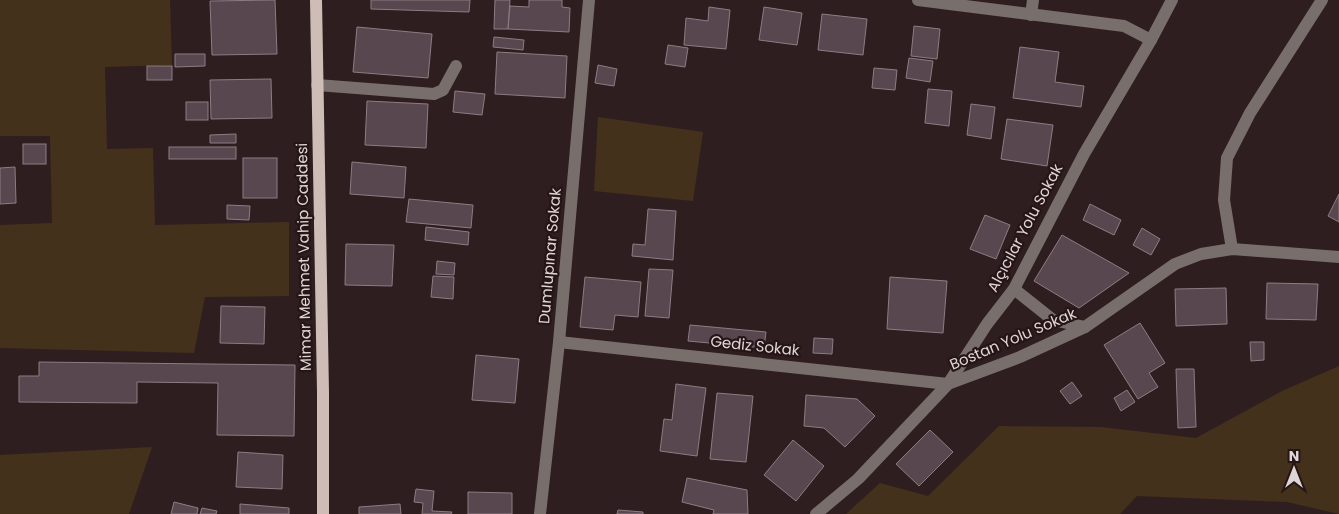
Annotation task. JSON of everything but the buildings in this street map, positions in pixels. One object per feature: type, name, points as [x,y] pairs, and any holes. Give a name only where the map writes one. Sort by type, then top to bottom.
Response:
[{"type":"main road","name":"Mimar Mehmet Vahip Caddesi","points":[[316,0],[323,392],[322,514]]},
{"type":"street","name":"Dumlupınar Sokak","points":[[540,514],[559,342],[589,0]]},
{"type":"street","points":[[918,0],[1124,26],[1151,40]]},
{"type":"street","points":[[1031,14],[1033,0]]},
{"type":"street","name":"Alçıcılar Yolu Sokak","points":[[816,514],[858,479],[948,384],[987,324],[1014,289],[1084,154],[1151,40],[1172,0]]},
{"type":"street","points":[[1232,249],[1224,200],[1227,158],[1250,113],[1322,0]]},
{"type":"street","points":[[318,85],[434,94],[443,90],[456,66]]},
{"type":"street","name":"Bostan Yolu Sokak","points":[[948,384],[1020,356],[1085,327],[1174,264],[1201,254],[1232,249],[1339,257]]},
{"type":"street","points":[[1014,289],[1053,320],[1085,327]]},
{"type":"street","name":"Gediz Sokak","points":[[559,342],[948,384]]},
{"type":"shaded area","points":[[0,0],[170,0],[172,65],[105,67],[107,149],[153,148],[155,225],[289,222],[289,296],[205,297],[194,353],[0,348],[0,225],[52,223],[50,136],[0,136]]},
{"type":"shaded area","points":[[598,117],[703,132],[693,201],[594,191]]},
{"type":"shaded area","points":[[1339,366],[1339,514],[1287,502],[1137,496],[1120,514],[846,514],[880,483],[928,496],[999,426],[1101,427],[1196,438],[1282,391]]},
{"type":"shaded area","points":[[152,447],[129,514],[0,514],[0,455]]}]
